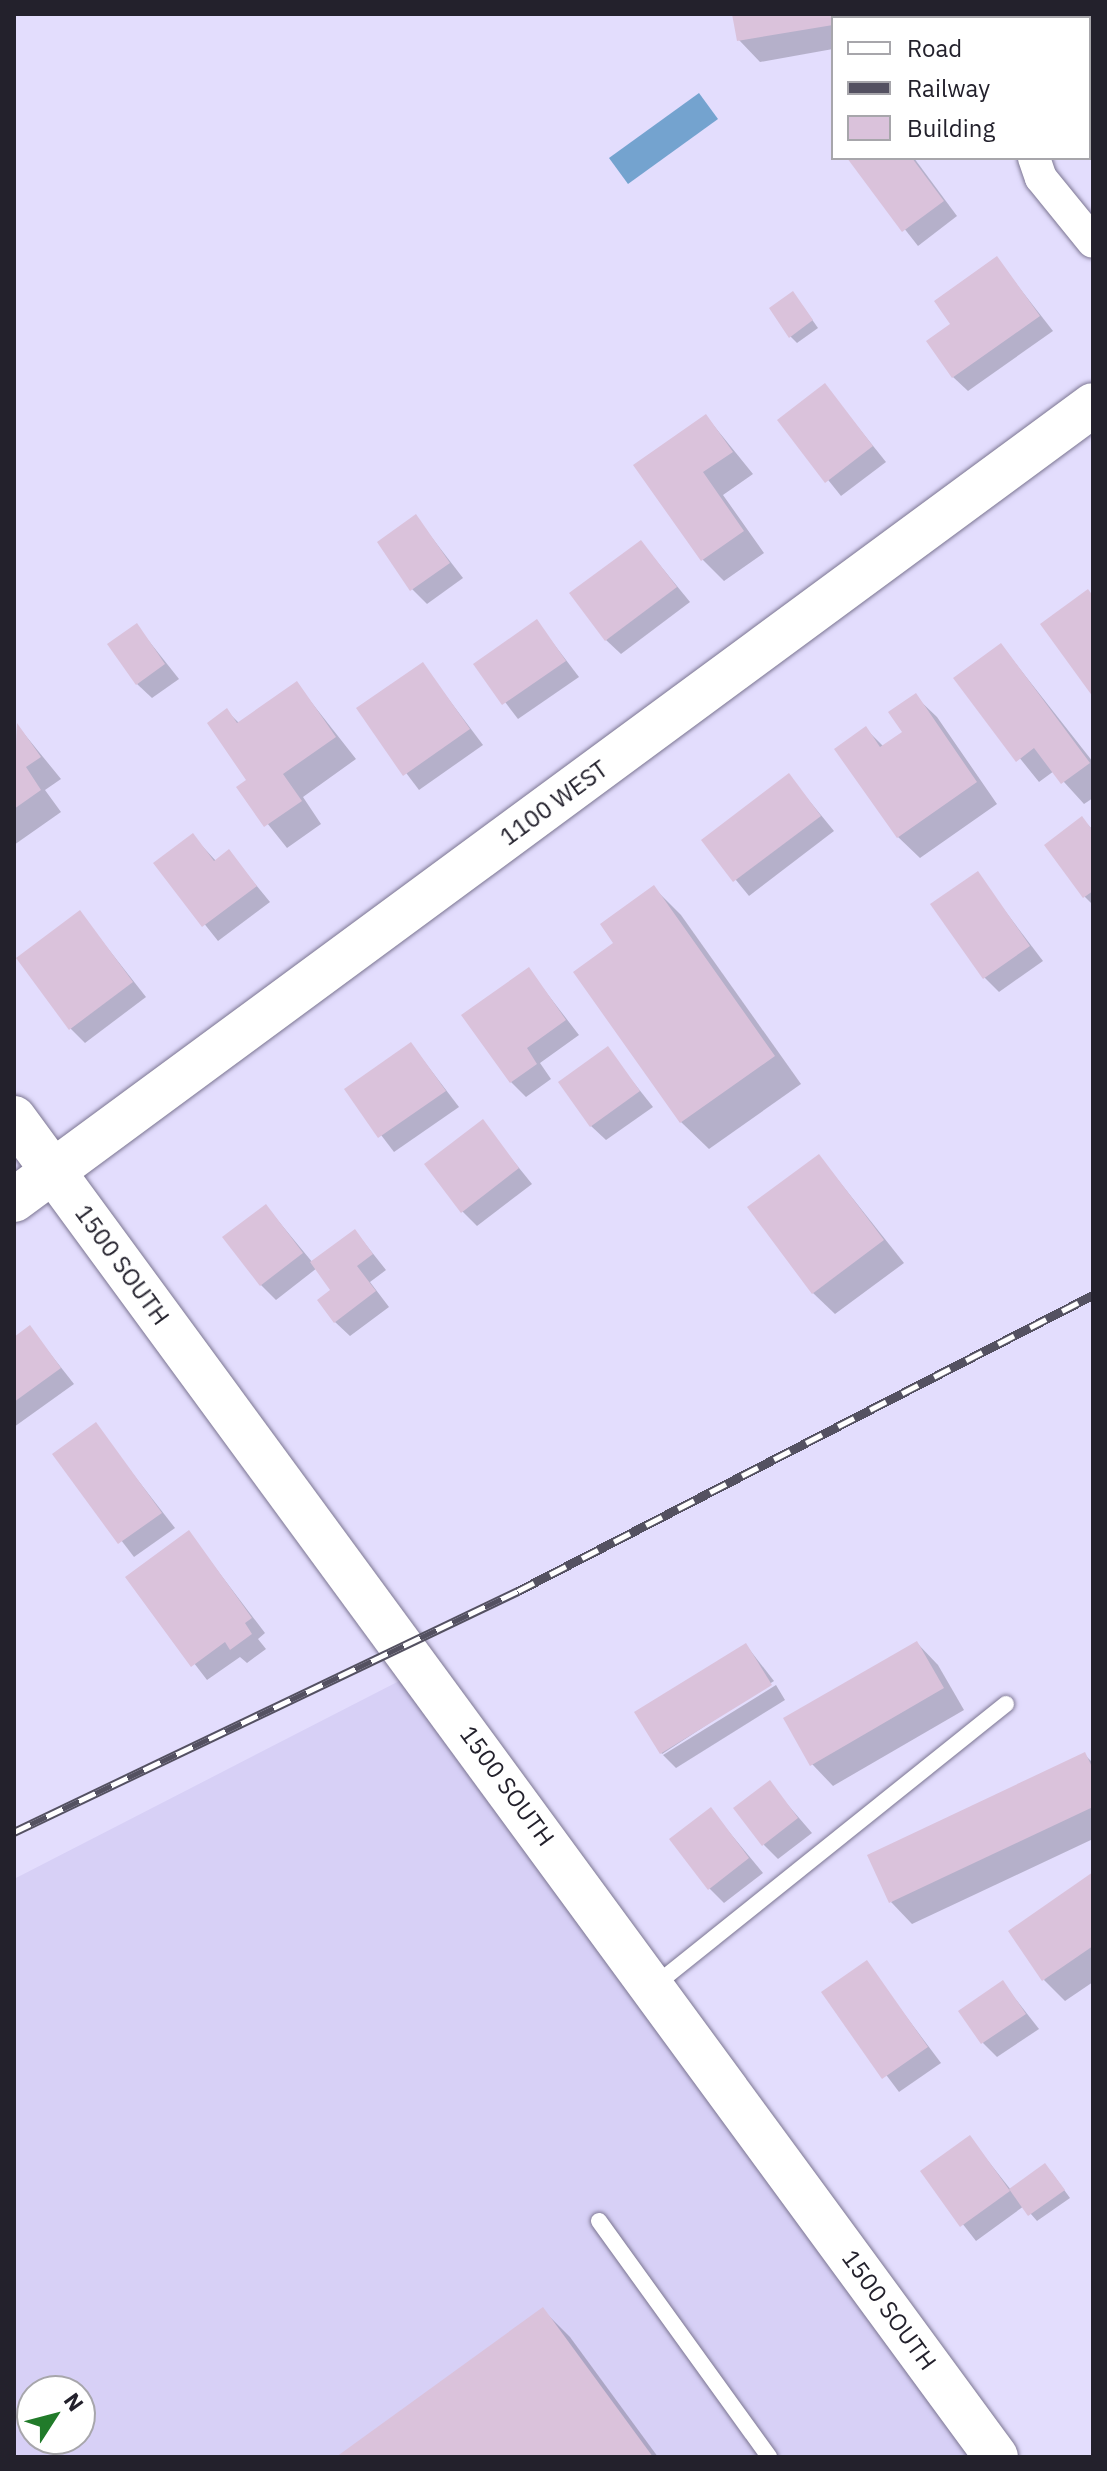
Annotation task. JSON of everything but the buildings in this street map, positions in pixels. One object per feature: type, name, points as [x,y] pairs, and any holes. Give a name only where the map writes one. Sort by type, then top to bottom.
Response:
[{"type":"street","points":[[1035,160],[1041,178],[1093,242]]},
{"type":"street","name":"1100 WEST","points":[[14,1200],[1093,405]]},
{"type":"street","name":"1500 SOUTH","points":[[14,1118],[996,2457]]},
{"type":"lane","points":[[653,1987],[1006,1704]]},
{"type":"lane","points":[[599,2221],[769,2457]]},
{"type":"shaded area","points":[[405,1678],[972,2457],[14,2457],[14,1879]]},
{"type":"water","points":[[699,93],[718,119],[628,184],[609,158]]},
{"type":"railway","points":[[14,1832],[518,1591],[1093,1295]]}]
